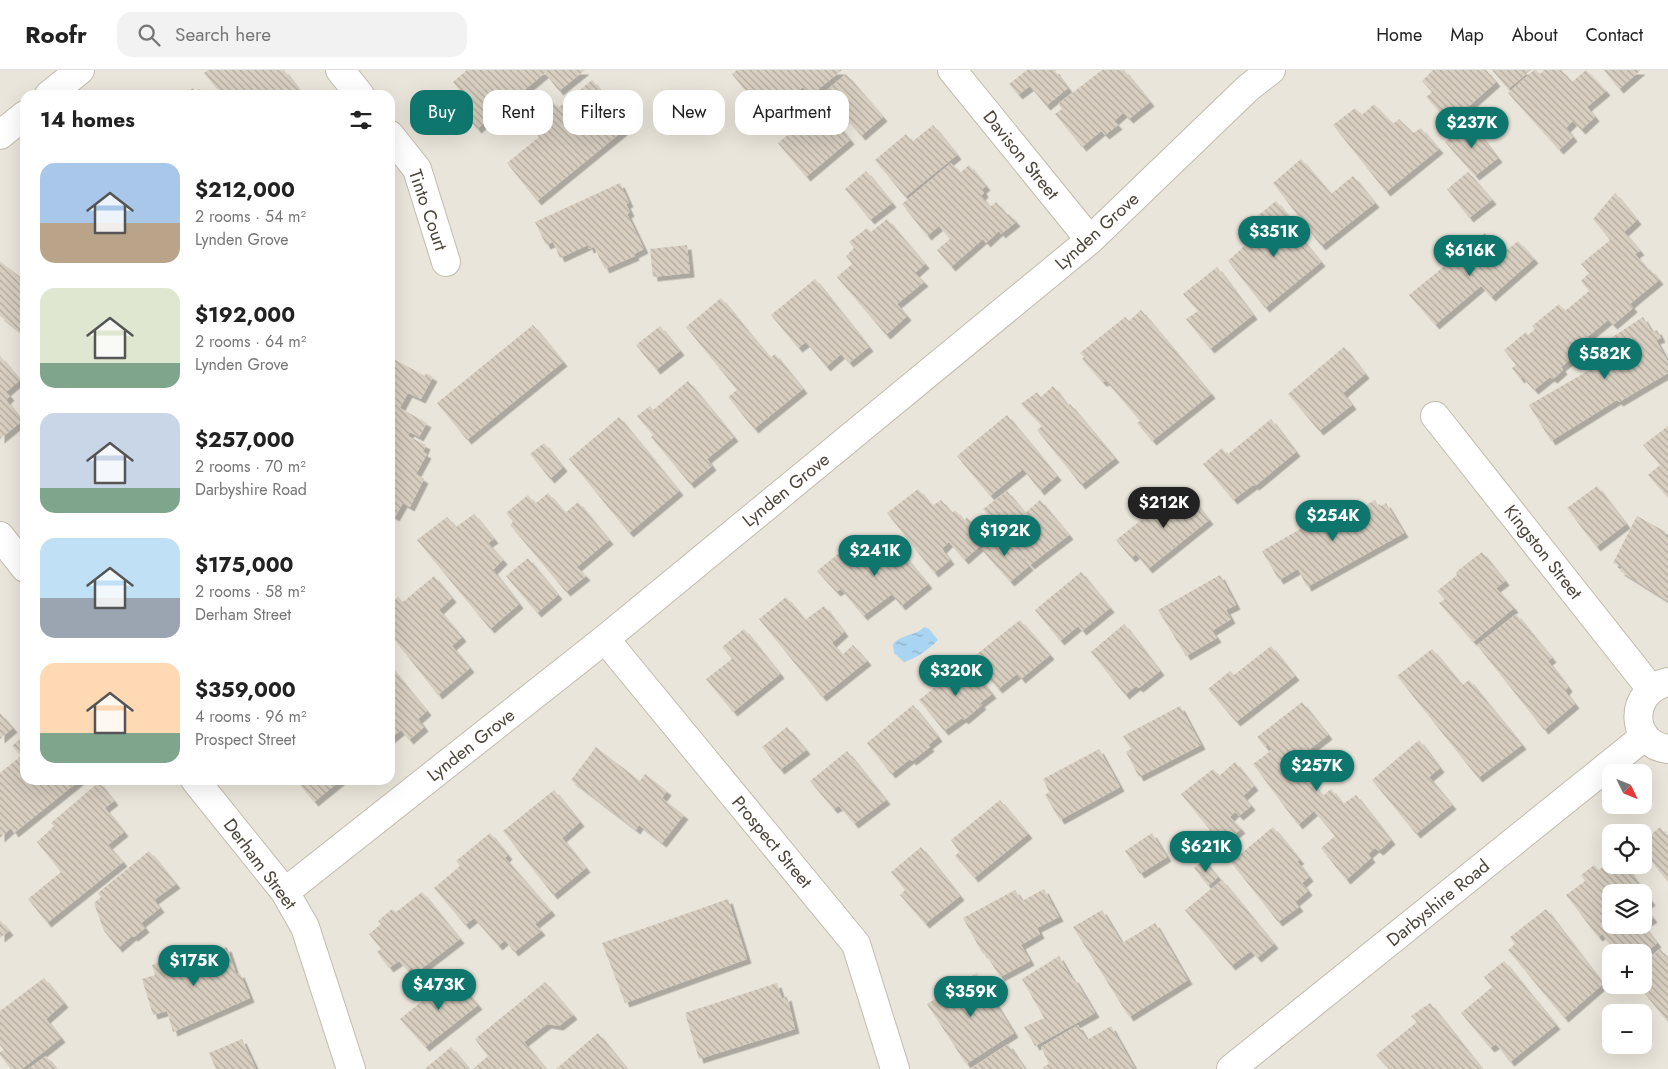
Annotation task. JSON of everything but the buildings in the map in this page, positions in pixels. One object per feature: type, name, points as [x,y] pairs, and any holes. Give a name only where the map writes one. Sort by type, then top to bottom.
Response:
[{"type":"street","points":[[55,90],[80,70]]},
{"type":"street","points":[[340,70],[356,90]]},
{"type":"street","name":"Davison Street","points":[[952,70],[1090,240]]},
{"type":"street","name":"Lynden Grove","points":[[285,892],[604,640],[1090,240],[1248,88],[1271,70]]},
{"type":"street","points":[[0,135],[20,119]]},
{"type":"street","name":"Tinto Court","points":[[395,141],[417,169],[446,262]]},
{"type":"street","name":"Kingston Street","points":[[1435,416],[1660,685]]},
{"type":"street","points":[[0,536],[20,562]]},
{"type":"street","name":"Prospect Street","points":[[604,640],[856,944],[895,1069]]},
{"type":"street","points":[[1660,685],[1644,696],[1639,705],[1638,716],[1640,727],[1645,736],[1653,744],[1668,749]]},
{"type":"street","name":"Darbyshire Road","points":[[1231,1069],[1645,736]]},
{"type":"street","name":"Derham Street","points":[[199,785],[285,892],[304,927],[351,1069]]},
{"type":"shaded area","points":[[0,70],[1668,70],[1668,1069],[0,1069]]},
{"type":"water","points":[[924,627],[929,629],[938,640],[922,653],[904,662],[894,653],[893,644],[897,640]]}]
